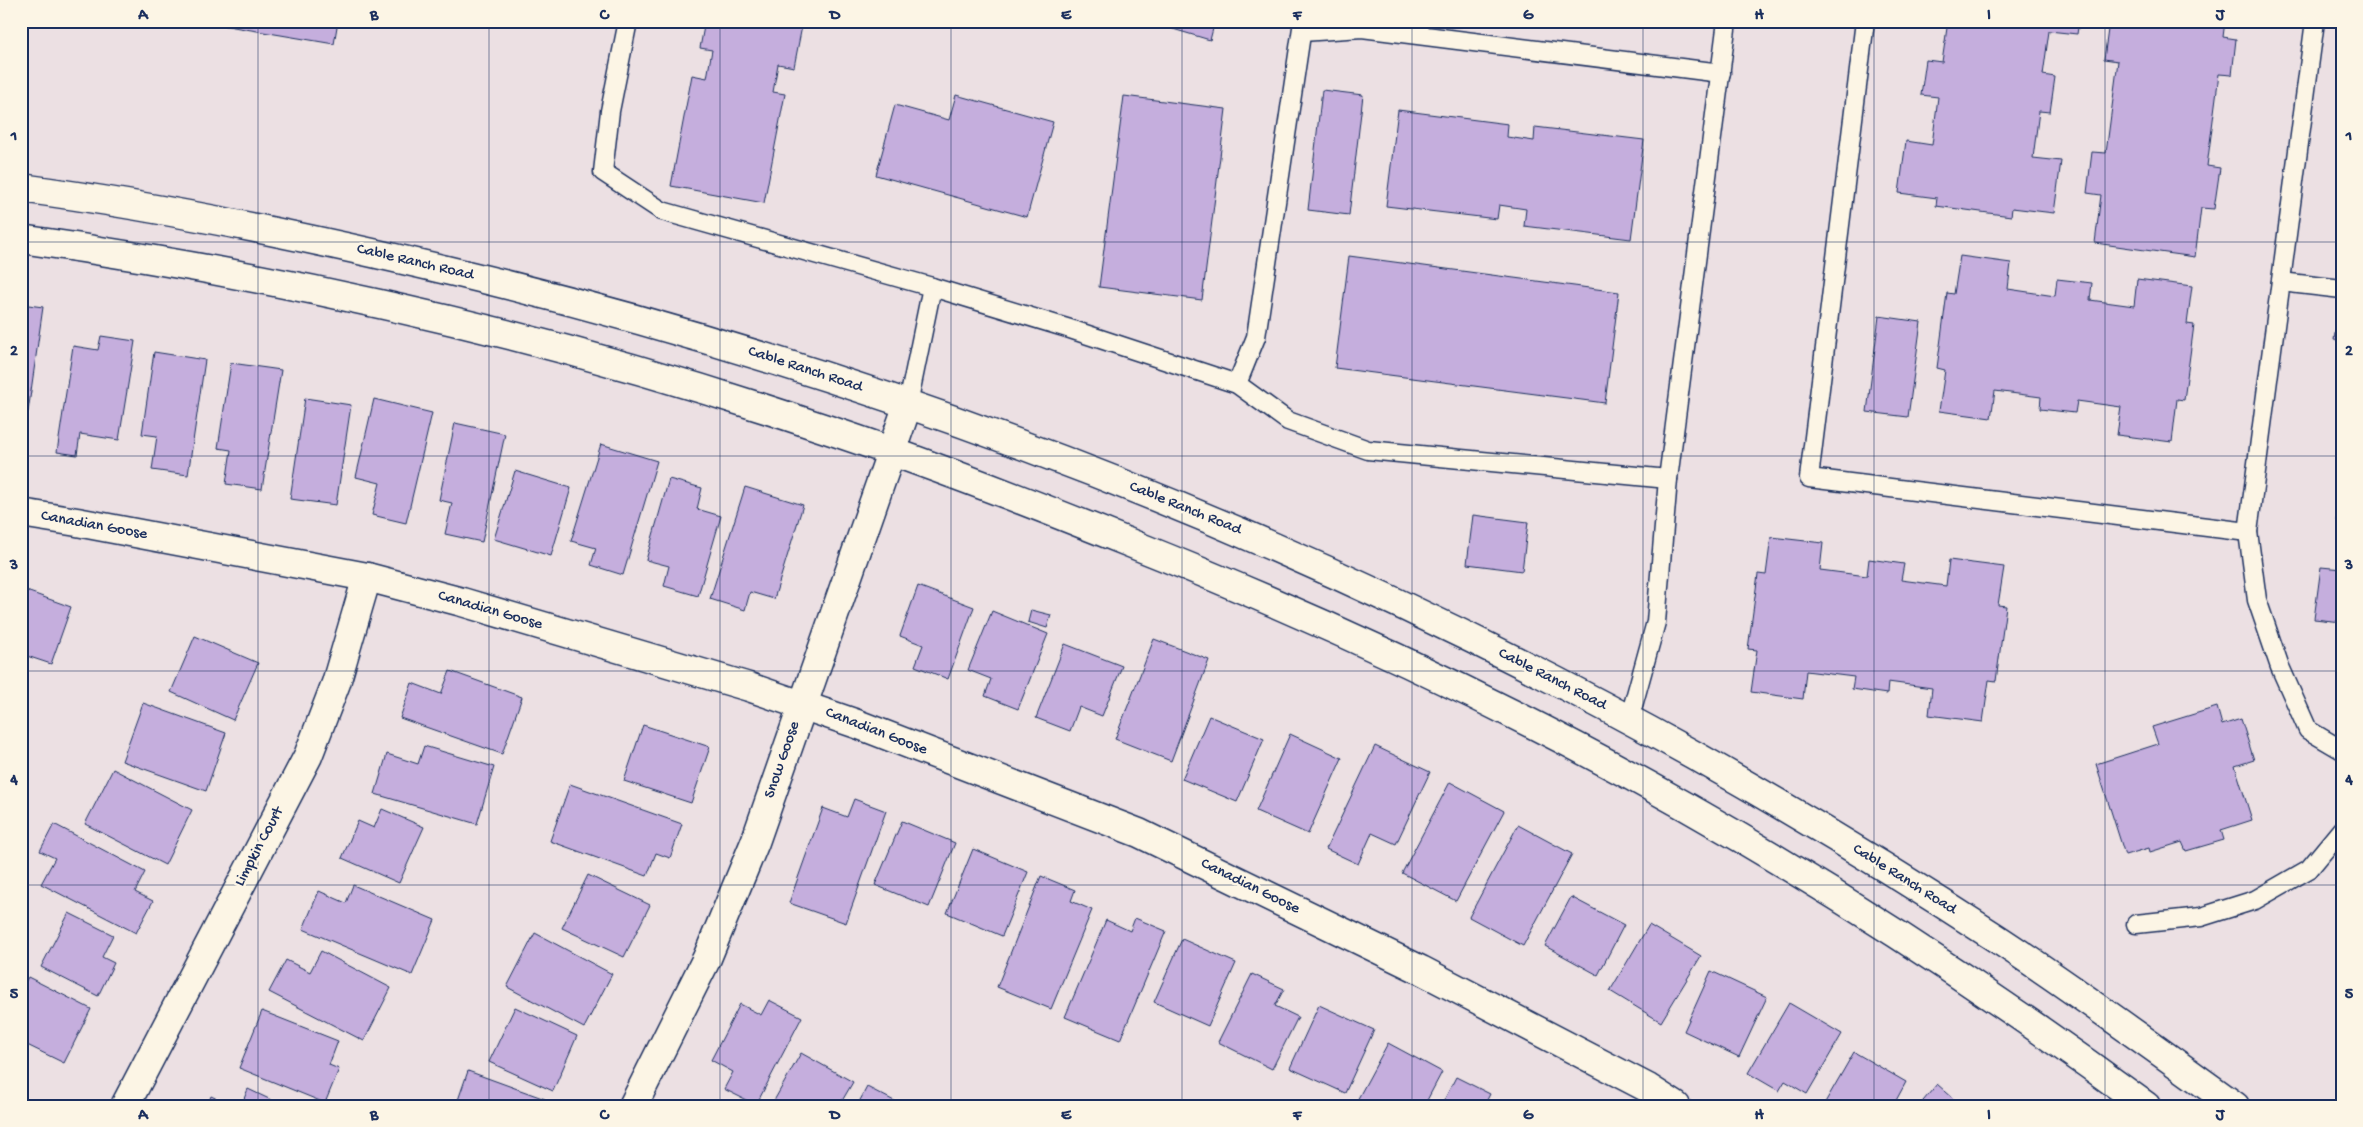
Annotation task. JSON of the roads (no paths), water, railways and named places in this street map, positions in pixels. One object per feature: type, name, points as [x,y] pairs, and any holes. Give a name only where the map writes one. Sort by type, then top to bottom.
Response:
[{"type":"street","name":"Cable Ranch Road","points":[[21,188],[253,227],[506,284],[675,329],[823,374],[908,404],[1038,451],[1229,527],[1467,636],[1629,720],[1832,836],[1990,934],[2070,988],[2235,1106]]},
{"type":"street","points":[[21,240],[242,276],[348,297],[481,329],[688,385],[890,451],[1034,503],[1196,569],[1433,676],[1579,749],[1693,810],[1863,913],[2005,1005],[2146,1106]]},
{"type":"street","name":"Snow Goose","points":[[633,1106],[707,958],[755,842],[908,404]]},
{"type":"street","name":"Canadian Goose","points":[[21,513],[367,577],[481,608],[803,705],[1139,833],[1421,970],[1648,1088],[1676,1106]]},
{"type":"street","name":"Limpkin Court","points":[[125,1106],[308,756],[336,683],[367,577]]},
{"type":"lane","points":[[628,21],[610,111],[603,172],[662,211],[932,287],[1067,328],[1237,384],[1288,421],[1368,450],[1668,479]]},
{"type":"lane","points":[[1629,720],[1656,622],[1668,479],[1727,21]]},
{"type":"lane","points":[[1865,21],[1809,478],[2248,532]]},
{"type":"lane","points":[[2315,21],[2248,532],[2257,600],[2280,667],[2308,730],[2342,750]]},
{"type":"lane","points":[[1237,384],[1256,337],[1302,27],[1362,28],[1721,73]]},
{"type":"lane","points":[[2282,282],[2342,288]]},
{"type":"lane","points":[[908,404],[932,287]]},
{"type":"lane","points":[[2136,924],[2201,917],[2255,900],[2309,869],[2342,829]]}]
